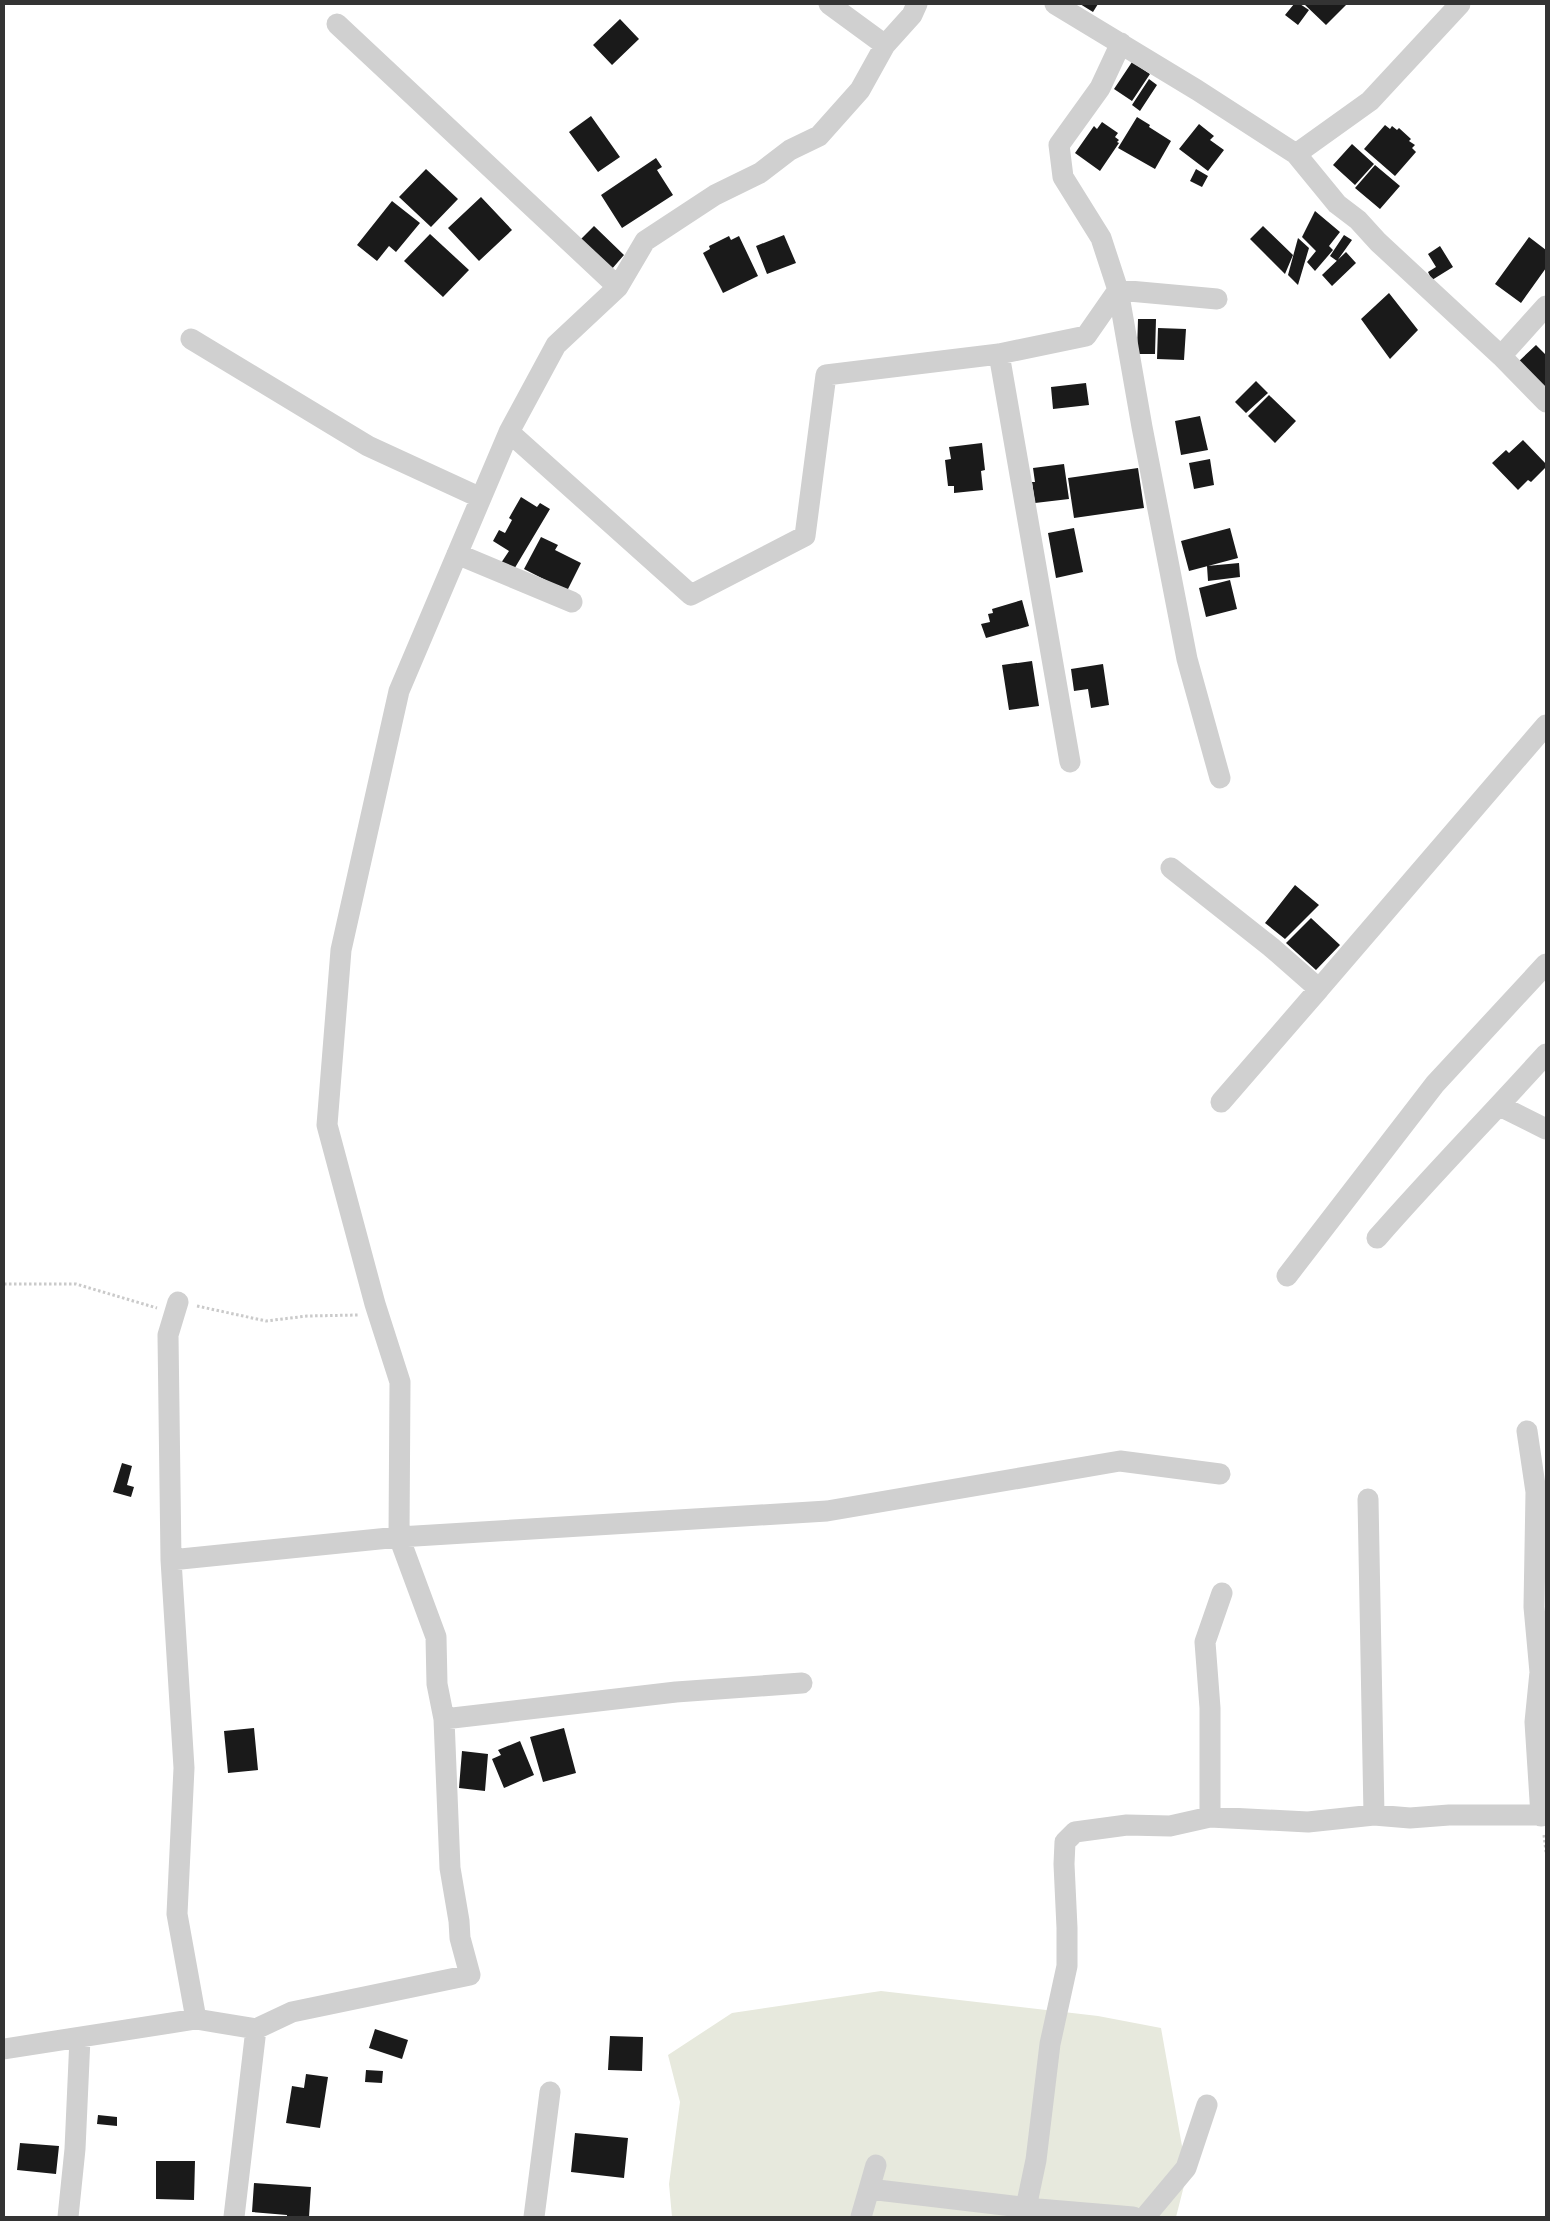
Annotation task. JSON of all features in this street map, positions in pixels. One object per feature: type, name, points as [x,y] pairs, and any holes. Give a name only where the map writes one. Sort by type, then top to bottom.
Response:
[{"type":"street","points":[[829,4],[886,45]]},
{"type":"street","points":[[4,2050],[196,2020],[256,2029],[292,2012],[470,1975],[460,1938],[450,1868],[444,1719],[437,1684],[436,1637],[399,1536],[400,1382],[375,1304],[327,1125],[341,950],[398,691],[509,432],[556,345],[618,287],[645,241],[716,195],[760,173],[790,150],[819,136],[860,90],[886,45],[912,15],[918,4]]},
{"type":"street","points":[[1055,4],[1121,43],[1296,154],[1337,204],[1358,220],[1378,242],[1501,356],[1546,402]]},
{"type":"street","points":[[1296,154],[1370,101],[1460,4]]},
{"type":"street","points":[[337,24],[618,287]]},
{"type":"street","points":[[1121,43],[1100,88],[1059,146],[1063,178],[1101,238],[1118,290],[1142,428],[1187,659],[1220,778]]},
{"type":"street","points":[[1118,290],[1217,299]]},
{"type":"street","points":[[509,432],[691,594],[805,536],[826,375],[999,354],[1086,336],[1118,290]]},
{"type":"street","points":[[1501,356],[1546,306]]},
{"type":"street","points":[[191,339],[368,446],[481,498]]},
{"type":"street","points":[[999,354],[1070,762]]},
{"type":"street","points":[[457,554],[572,602]]},
{"type":"street","points":[[1221,1102],[1546,725]]},
{"type":"street","points":[[1170,868],[1271,947],[1319,989]]},
{"type":"street","points":[[1287,1276],[1435,1084],[1546,964]]},
{"type":"street","points":[[1377,1238],[1429,1178],[1500,1106],[1546,1054]]},
{"type":"street","points":[[1500,1106],[1546,1129]]},
{"type":"street","points":[[178,1302],[168,1335],[171,1560],[184,1768],[177,1914],[196,2020]]},
{"type":"street","points":[[1025,2212],[1036,2160],[1050,2044],[1067,1966],[1065,1842],[1075,1832],[1127,1825],[1170,1826],[1210,1817],[1308,1822],[1374,1815],[1410,1818],[1449,1815],[1544,1815],[1535,1722],[1543,1671],[1534,1607],[1536,1492],[1527,1431]]},
{"type":"street","points":[[171,1560],[399,1536],[827,1511],[1120,1461],[1220,1474]]},
{"type":"street","points":[[1368,1499],[1374,1815]]},
{"type":"street","points":[[1210,1817],[1210,1708],[1205,1642],[1222,1593]]},
{"type":"street","points":[[444,1719],[676,1692],[802,1683]]},
{"type":"street","points":[[234,2217],[256,2029]]},
{"type":"street","points":[[68,2217],[75,2149],[80,2038]]},
{"type":"street","points":[[534,2217],[550,2092]]},
{"type":"street","points":[[1146,2217],[1186,2168],[1207,2106]]},
{"type":"street","points":[[861,2217],[876,2165]]},
{"type":"street","points":[[869,2189],[1025,2212],[1133,2217]]},
{"type":"shaded area","points":[[881,1991],[1098,2016],[1161,2028],[1187,2174],[1176,2217],[672,2217],[669,2184],[680,2102],[668,2055],[732,2013]]},
{"type":"building","points":[[1080,4],[1098,4],[1093,12]]},
{"type":"building","points":[[1294,4],[1300,4],[1309,10],[1298,25],[1285,15]]},
{"type":"building","points":[[1304,4],[1347,4],[1326,25]]},
{"type":"building","points":[[620,19],[639,39],[612,65],[593,45]]},
{"type":"building","points":[[1132,62],[1150,74],[1132,101],[1114,89]]},
{"type":"building","points":[[1149,79],[1157,85],[1140,111],[1132,105]]},
{"type":"building","points":[[591,116],[620,157],[598,172],[569,132]]},
{"type":"building","points":[[1137,117],[1171,141],[1155,169],[1118,148]]},
{"type":"building","points":[[1102,122],[1118,133],[1115,137],[1119,140],[1117,142],[1119,143],[1100,171],[1075,153],[1094,126],[1097,129]]},
{"type":"building","points":[[1199,124],[1214,136],[1210,140],[1224,150],[1208,171],[1179,149]]},
{"type":"building","points":[[1385,125],[1390,129],[1392,126],[1397,130],[1399,128],[1411,139],[1409,141],[1415,145],[1412,148],[1416,152],[1395,176],[1364,149]]},
{"type":"building","points":[[1352,144],[1374,164],[1355,185],[1333,165]]},
{"type":"building","points":[[656,158],[662,167],[657,170],[673,195],[622,228],[601,195]]},
{"type":"building","points":[[1375,165],[1400,186],[1380,209],[1355,188]]},
{"type":"building","points":[[426,169],[458,199],[431,227],[399,197]]},
{"type":"building","points":[[1196,169],[1208,176],[1202,187],[1190,181]]},
{"type":"building","points":[[481,197],[512,230],[479,261],[448,228]]},
{"type":"building","points":[[392,201],[420,223],[396,252],[389,246],[377,261],[357,245]]},
{"type":"building","points":[[1315,211],[1340,232],[1329,246],[1333,250],[1315,271],[1307,262],[1316,251],[1302,237]]},
{"type":"building","points":[[594,226],[624,255],[611,270],[580,240]]},
{"type":"building","points":[[1263,226],[1293,255],[1285,274],[1250,239]]},
{"type":"building","points":[[430,234],[469,270],[443,297],[404,261]]},
{"type":"building","points":[[784,235],[796,263],[767,274],[756,246]]},
{"type":"building","points":[[1344,235],[1352,240],[1337,261],[1330,256]]},
{"type":"building","points":[[729,236],[731,240],[739,236],[758,276],[723,293],[703,253],[710,249],[709,246]]},
{"type":"building","points":[[1529,237],[1546,250],[1546,268],[1521,303],[1495,284]]},
{"type":"building","points":[[1298,238],[1309,248],[1298,285],[1288,275]]},
{"type":"building","points":[[1440,246],[1453,267],[1432,280],[1428,272],[1436,267],[1428,254]]},
{"type":"building","points":[[1346,252],[1356,263],[1332,286],[1322,275]]},
{"type":"building","points":[[1389,293],[1418,330],[1390,359],[1361,319]]},
{"type":"building","points":[[1138,319],[1156,319],[1155,354],[1137,354]]},
{"type":"building","points":[[1158,328],[1186,329],[1184,360],[1157,359]]},
{"type":"building","points":[[1536,345],[1546,355],[1546,392],[1517,363]]},
{"type":"building","points":[[1256,381],[1268,393],[1246,413],[1235,402]]},
{"type":"building","points":[[1086,383],[1089,405],[1053,409],[1051,387]]},
{"type":"building","points":[[1269,395],[1296,421],[1275,443],[1248,416]]},
{"type":"building","points":[[1200,416],[1208,450],[1181,455],[1175,421]]},
{"type":"building","points":[[1523,440],[1546,464],[1546,467],[1531,482],[1528,480],[1518,490],[1492,463],[1506,450],[1509,453]]},
{"type":"building","points":[[982,443],[985,470],[981,471],[983,490],[954,493],[954,486],[948,486],[945,460],[951,459],[949,447]]},
{"type":"building","points":[[1210,459],[1214,485],[1194,489],[1189,463]]},
{"type":"building","points":[[1064,464],[1069,499],[1035,503],[1032,482],[1035,482],[1033,468]]},
{"type":"building","points":[[1138,468],[1144,508],[1074,518],[1068,478]]},
{"type":"building","points":[[521,497],[537,507],[540,503],[550,509],[513,571],[501,563],[509,551],[493,541],[499,530],[505,533],[512,520],[509,518]]},
{"type":"building","points":[[1074,528],[1083,572],[1056,578],[1048,533]]},
{"type":"building","points":[[1230,528],[1238,558],[1189,571],[1181,541]]},
{"type":"building","points":[[541,537],[558,545],[555,550],[581,563],[567,591],[524,569]]},
{"type":"building","points":[[1239,563],[1240,577],[1208,581],[1207,566]]},
{"type":"building","points":[[1230,580],[1237,609],[1206,617],[1199,588]]},
{"type":"building","points":[[1022,600],[1029,626],[986,638],[981,624],[990,622],[988,614],[993,613],[992,609]]},
{"type":"building","points":[[1032,661],[1039,706],[1009,710],[1002,665]]},
{"type":"building","points":[[1103,664],[1109,705],[1091,708],[1088,689],[1074,691],[1071,669]]},
{"type":"building","points":[[1295,885],[1319,905],[1285,939],[1265,923]]},
{"type":"building","points":[[1311,918],[1340,945],[1316,970],[1286,943]]},
{"type":"building","points":[[122,1463],[132,1466],[127,1485],[134,1487],[131,1497],[113,1492]]},
{"type":"building","points":[[254,1728],[258,1770],[228,1773],[224,1731]]},
{"type":"building","points":[[564,1728],[576,1773],[543,1782],[530,1737]]},
{"type":"building","points":[[520,1741],[534,1775],[504,1788],[492,1759],[501,1755],[498,1750]]},
{"type":"building","points":[[462,1751],[488,1754],[485,1791],[459,1788]]},
{"type":"building","points":[[375,2029],[408,2040],[402,2059],[369,2048]]},
{"type":"building","points":[[610,2036],[643,2037],[642,2071],[608,2070]]},
{"type":"building","points":[[366,2070],[383,2071],[382,2083],[365,2082]]},
{"type":"building","points":[[306,2074],[328,2077],[320,2128],[286,2123],[292,2086],[304,2088]]},
{"type":"building","points":[[98,2115],[117,2117],[117,2126],[97,2124]]},
{"type":"building","points":[[575,2133],[628,2138],[624,2178],[571,2172]]},
{"type":"building","points":[[20,2143],[59,2146],[56,2174],[17,2170]]},
{"type":"building","points":[[156,2161],[195,2161],[194,2200],[156,2199]]},
{"type":"building","points":[[254,2183],[311,2187],[309,2217],[287,2217],[287,2215],[252,2212]]}]
